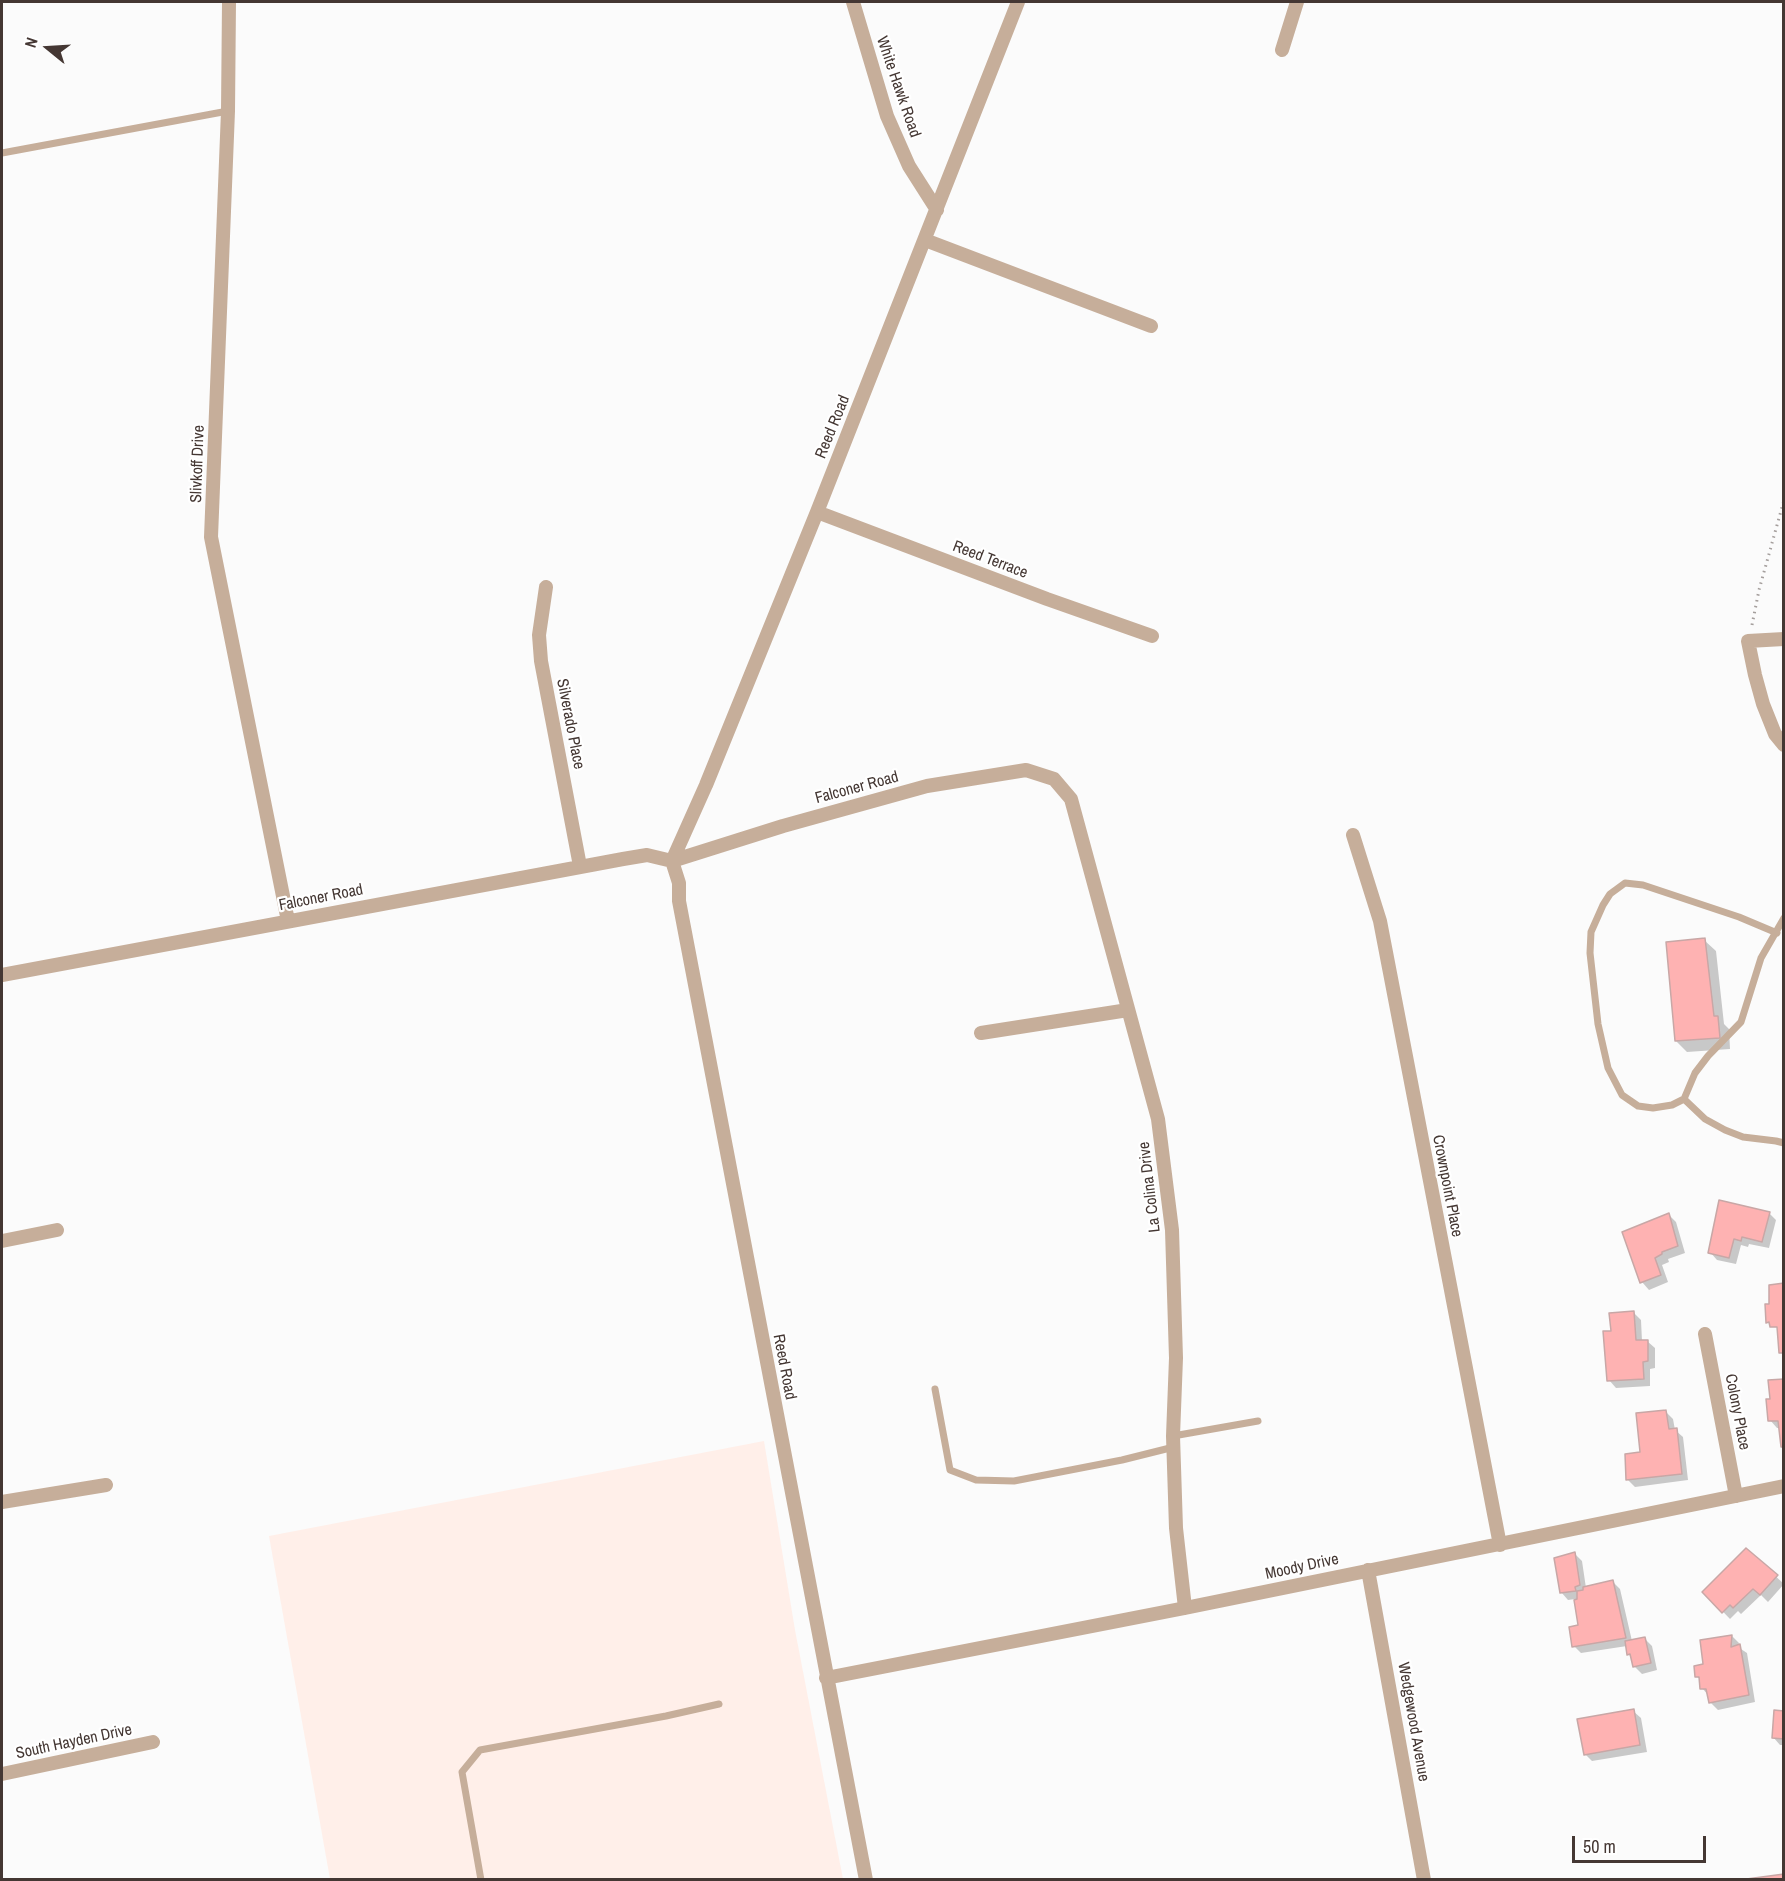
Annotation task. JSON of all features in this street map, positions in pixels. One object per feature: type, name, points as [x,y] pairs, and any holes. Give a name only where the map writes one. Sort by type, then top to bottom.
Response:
[{"type":"street","name":"Slivkoff Drive","points":[[230,2],[228,111],[211,537],[288,921]]},
{"type":"street","name":"White Hawk Road","points":[[853,2],[887,116],[909,166],[937,210]]},
{"type":"street","name":"Reed Road","points":[[866,1880],[679,901],[679,883],[672,861],[706,785],[817,512],[1018,2]]},
{"type":"street","points":[[1282,50],[1297,2]]},
{"type":"street","points":[[926,240],[1151,326]]},
{"type":"street","name":"Reed Terrace","points":[[817,512],[1152,636]]},
{"type":"street","name":"Silverado Place","points":[[546,587],[539,635],[541,661],[580,866]]},
{"type":"street","points":[[1784,639],[1748,641],[1763,704],[1775,734],[1784,745]]},
{"type":"street","name":"Falconer Road","points":[[2,975],[580,866],[647,855],[672,861],[783,826],[927,786],[1026,770],[1054,779]]},
{"type":"street","name":"La Colina Drive","points":[[1054,779],[1071,799],[1158,1119],[1172,1230],[1176,1358],[1173,1442],[1176,1528],[1185,1608]]},
{"type":"street","name":"Crownpoint Place","points":[[1353,835],[1380,921],[1500,1545]]},
{"type":"street","points":[[981,1033],[1128,1010]]},
{"type":"street","points":[[2,1240],[57,1230]]},
{"type":"street","name":"Colony Place","points":[[1705,1334],[1736,1496]]},
{"type":"street","points":[[2,1502],[106,1485]]},
{"type":"street","name":"Moody Drive","points":[[826,1678],[1500,1545],[1784,1486]]},
{"type":"street","name":"Wedgewood Avenue","points":[[1368,1570],[1425,1880]]},
{"type":"street","name":"South Hayden Drive","points":[[2,1774],[153,1742]]},
{"type":"lane","points":[[2,153],[228,111]]},
{"type":"lane","points":[[1777,933],[1739,917],[1643,885],[1625,883],[1610,894],[1591,932],[1590,954],[1598,1024],[1608,1068],[1622,1095],[1638,1106],[1653,1108],[1672,1105],[1684,1099],[1695,1073],[1741,1022],[1761,958],[1777,933],[1784,918]]},
{"type":"lane","points":[[1684,1099],[1705,1119],[1725,1130],[1743,1137],[1784,1143]]},
{"type":"lane","points":[[935,1389],[950,1470],[976,1480],[1014,1481],[1122,1460],[1173,1442],[1258,1421]]},
{"type":"lane","points":[[481,1880],[462,1772],[480,1750],[719,1704]]},
{"type":"path","points":[[1748,641],[1759,590],[1784,500]]},
{"type":"shaded area","points":[[764,1441],[795,1630],[843,1879],[330,1879],[269,1536]]},
{"type":"building","points":[[1705,938],[1714,1016],[1718,1016],[1720,1038],[1675,1041],[1666,942]]},
{"type":"building","points":[[1719,1200],[1770,1212],[1762,1242],[1742,1237],[1741,1241],[1734,1239],[1729,1258],[1708,1253]]},
{"type":"building","points":[[1669,1213],[1678,1246],[1662,1252],[1655,1258],[1661,1275],[1640,1283],[1622,1232]]},
{"type":"building","points":[[1784,1283],[1784,1353],[1779,1353],[1777,1327],[1770,1327],[1769,1322],[1766,1323],[1765,1304],[1769,1304],[1769,1285]]},
{"type":"building","points":[[1634,1311],[1636,1340],[1648,1340],[1648,1361],[1643,1362],[1644,1379],[1607,1381],[1603,1331],[1611,1331],[1609,1313]]},
{"type":"building","points":[[1784,1379],[1784,1447],[1781,1447],[1778,1421],[1768,1421],[1766,1399],[1770,1399],[1768,1380]]},
{"type":"building","points":[[1666,1410],[1669,1429],[1677,1428],[1682,1474],[1626,1480],[1625,1454],[1640,1452],[1636,1413]]},
{"type":"building","points":[[1746,1548],[1778,1575],[1760,1595],[1753,1589],[1733,1608],[1730,1605],[1722,1613],[1702,1592]]},
{"type":"building","points":[[1575,1552],[1580,1585],[1575,1587],[1576,1591],[1560,1593],[1554,1558]]},
{"type":"building","points":[[1613,1580],[1626,1638],[1572,1647],[1569,1627],[1578,1625],[1574,1600],[1577,1599],[1577,1591],[1583,1590],[1583,1587]]},
{"type":"building","points":[[1732,1635],[1731,1647],[1740,1644],[1749,1695],[1709,1703],[1706,1689],[1700,1689],[1699,1677],[1695,1677],[1694,1666],[1703,1664],[1700,1640]]},
{"type":"building","points":[[1645,1637],[1651,1663],[1633,1667],[1630,1654],[1627,1655],[1625,1641]]},
{"type":"building","points":[[1634,1709],[1640,1745],[1584,1755],[1577,1719]]},
{"type":"building","points":[[1774,1710],[1784,1711],[1784,1739],[1772,1738]]},
{"type":"building","points":[[1784,1874],[1784,1880],[1739,1880]]}]
